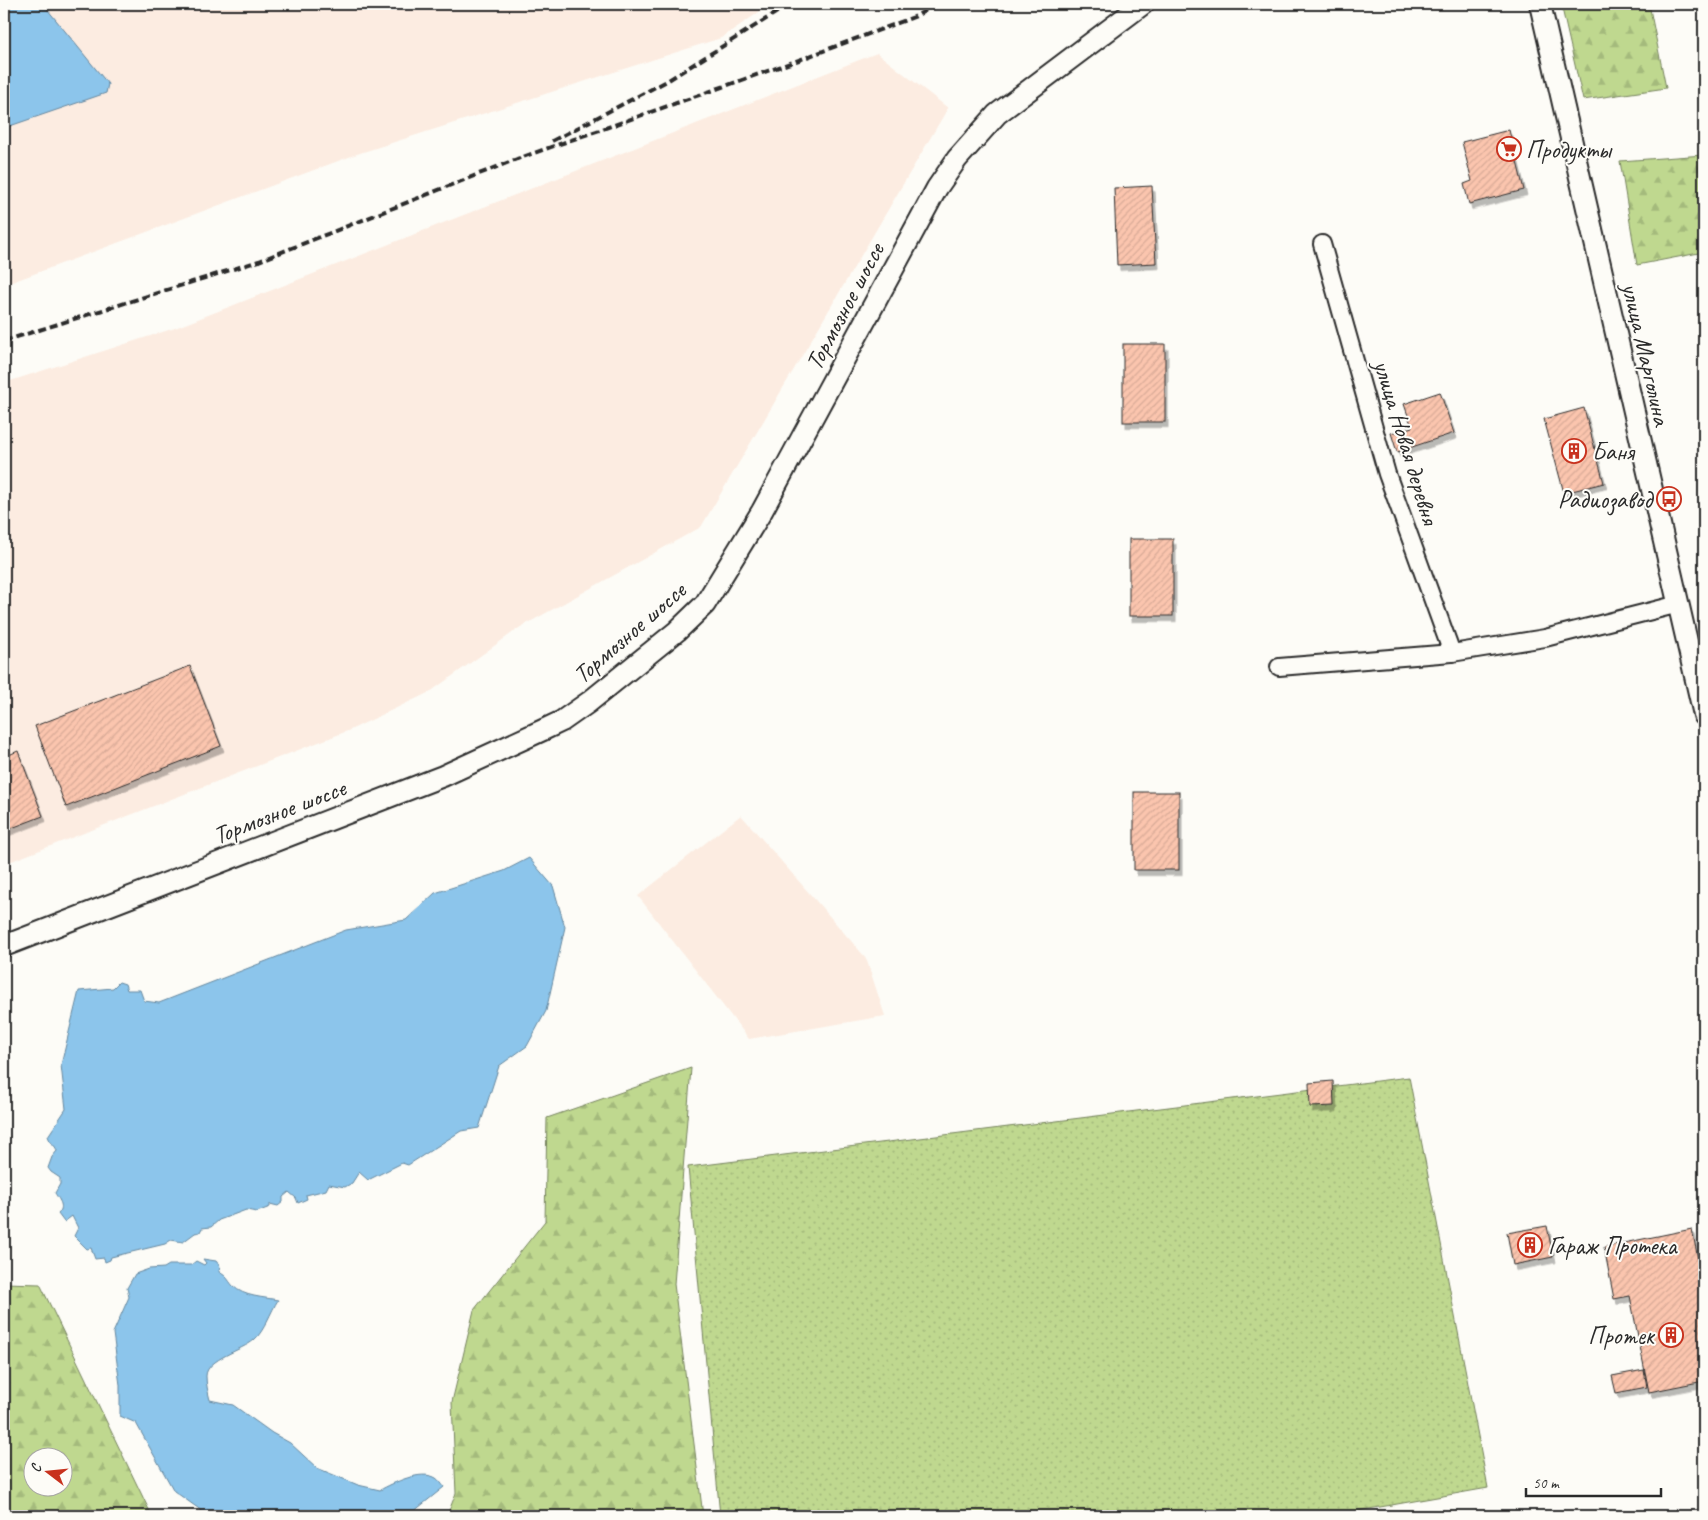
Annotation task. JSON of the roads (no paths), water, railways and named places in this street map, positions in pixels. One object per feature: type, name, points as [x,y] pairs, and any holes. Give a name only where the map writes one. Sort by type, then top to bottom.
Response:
[{"type":"street","name":"Тормозное шоссе","points":[[4,946],[443,776],[543,730],[562,721],[589,702],[677,631],[705,604],[762,511],[937,188],[957,159],[997,114],[1143,4]]},
{"type":"street","name":"улица Марголина","points":[[1540,4],[1704,715]]},
{"type":"street","name":"улица Новая деревня","points":[[1322,244],[1388,474],[1452,653]]},
{"type":"street","points":[[1279,667],[1452,653],[1545,638],[1678,604]]},
{"type":"water","points":[[4,4],[43,4],[108,84],[106,93],[4,128]]},
{"type":"water","points":[[529,858],[553,886],[565,927],[546,1011],[527,1046],[499,1066],[479,1128],[461,1131],[408,1165],[402,1163],[368,1180],[359,1172],[352,1183],[345,1187],[329,1184],[326,1190],[306,1195],[307,1199],[298,1203],[296,1198],[289,1192],[283,1197],[283,1202],[278,1206],[270,1204],[270,1207],[257,1212],[246,1210],[219,1220],[211,1227],[202,1228],[200,1232],[195,1233],[183,1242],[171,1240],[165,1244],[111,1257],[110,1260],[105,1262],[104,1258],[95,1259],[91,1248],[87,1249],[74,1236],[78,1228],[72,1216],[64,1222],[58,1214],[61,1206],[55,1193],[60,1184],[60,1178],[48,1168],[52,1157],[57,1151],[48,1136],[66,1109],[61,1065],[79,991],[113,988],[119,982],[125,984],[127,990],[140,990],[144,1001],[159,1003],[346,930],[406,920],[435,893],[504,871]]},
{"type":"water","points":[[203,1259],[216,1261],[220,1266],[219,1272],[237,1290],[254,1296],[278,1300],[264,1327],[254,1340],[218,1360],[208,1370],[206,1379],[210,1400],[233,1405],[272,1433],[290,1443],[317,1468],[358,1485],[380,1490],[407,1478],[423,1475],[436,1478],[444,1487],[408,1516],[202,1516],[202,1511],[174,1491],[136,1423],[120,1416],[120,1385],[113,1333],[129,1297],[127,1288],[135,1274],[149,1269],[164,1268],[169,1265],[191,1265],[196,1261],[204,1265],[206,1263]]},
{"type":"railway","points":[[552,141],[667,81],[790,4]]},
{"type":"railway","points":[[4,341],[259,261],[517,159],[799,60],[914,17],[937,4]]},
{"type":"place","name":"Продукты","points":[[1509,149]]},
{"type":"place","name":"Баня","points":[[1574,451]]},
{"type":"place","name":"Радиозавод","points":[[1669,499]]},
{"type":"place","name":"Гараж Протека","points":[[1530,1245]]},
{"type":"place","name":"Протек","points":[[1671,1335]]}]
